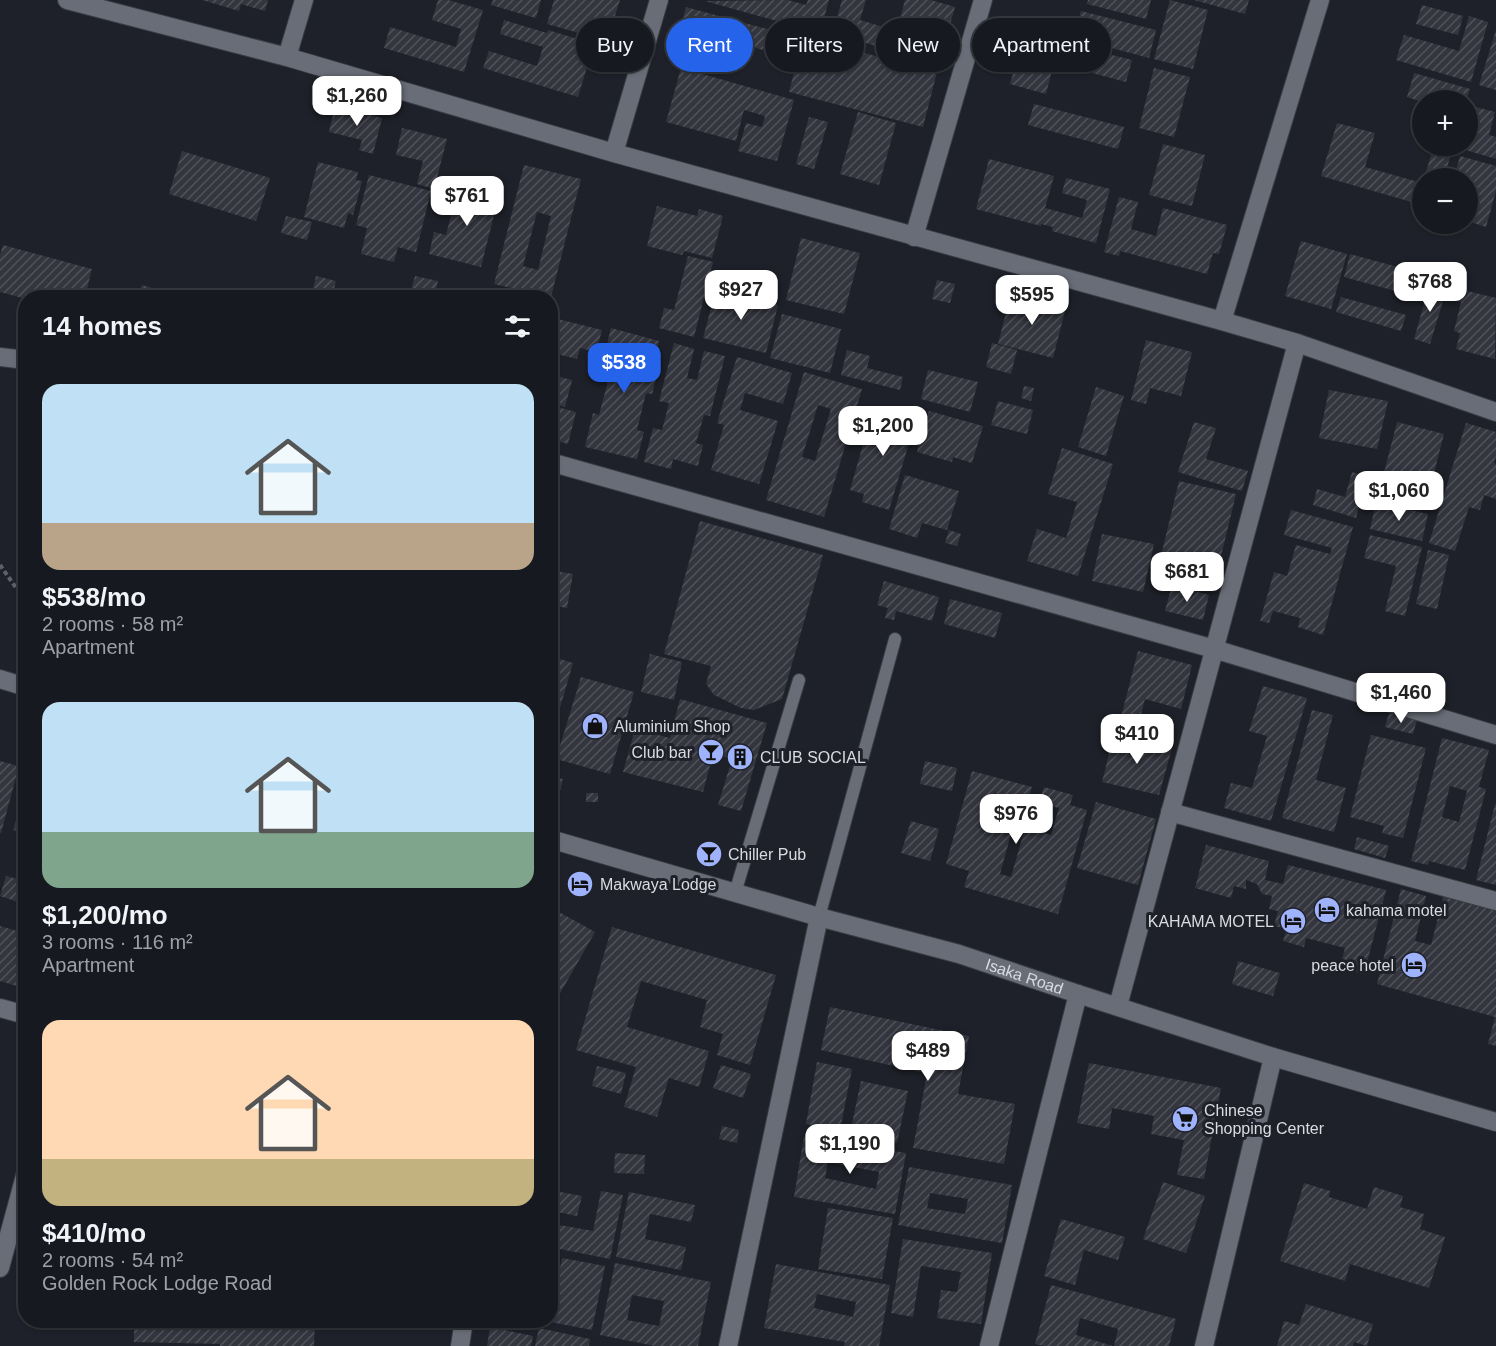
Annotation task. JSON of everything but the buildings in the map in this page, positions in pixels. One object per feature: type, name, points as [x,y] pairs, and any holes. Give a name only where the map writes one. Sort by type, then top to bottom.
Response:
[{"type":"street","points":[[67,0],[287,57],[615,153],[1222,321],[1296,343],[1496,412]]},
{"type":"street","points":[[287,57],[304,0]]},
{"type":"street","points":[[615,153],[659,0]]},
{"type":"street","points":[[914,237],[983,0]]},
{"type":"street","points":[[1222,321],[1320,0]]},
{"type":"street","points":[[1118,1006],[1296,343]]},
{"type":"street","points":[[0,357],[18,359]]},
{"type":"street","points":[[558,464],[1214,649],[1496,735]]},
{"type":"street","points":[[0,679],[18,685]]},
{"type":"street","points":[[1170,812],[1496,901]]},
{"type":"street","name":"Isaka Road","points":[[558,841],[819,917],[959,954],[1273,1057],[1496,1122]]},
{"type":"street","points":[[728,1346],[819,917]]},
{"type":"street","points":[[989,1346],[1078,994]]},
{"type":"street","points":[[0,1008],[18,1013]]},
{"type":"street","points":[[1204,1346],[1273,1057]]},
{"type":"street","points":[[0,1268],[18,1202]]},
{"type":"street","points":[[460,1346],[463,1328]]},
{"type":"lane","points":[[819,917],[896,639]]},
{"type":"lane","points":[[735,893],[799,680]]},
{"type":"path","points":[[0,565],[18,591]]},
{"type":"place","name":"Aluminium Shop","points":[[595,726]]},
{"type":"place","name":"Club bar","points":[[711,752]]},
{"type":"place","name":"CLUB SOCIAL","points":[[740,757]]},
{"type":"place","name":"Chiller Pub","points":[[709,854]]},
{"type":"place","name":"Makwaya Lodge","points":[[580,884]]},
{"type":"place","name":"kahama motel","points":[[1327,910]]},
{"type":"place","name":"KAHAMA MOTEL","points":[[1293,921]]},
{"type":"place","name":"peace hotel","points":[[1414,965]]},
{"type":"place","name":"Chinese Shopping Center","points":[[1185,1119]]}]
